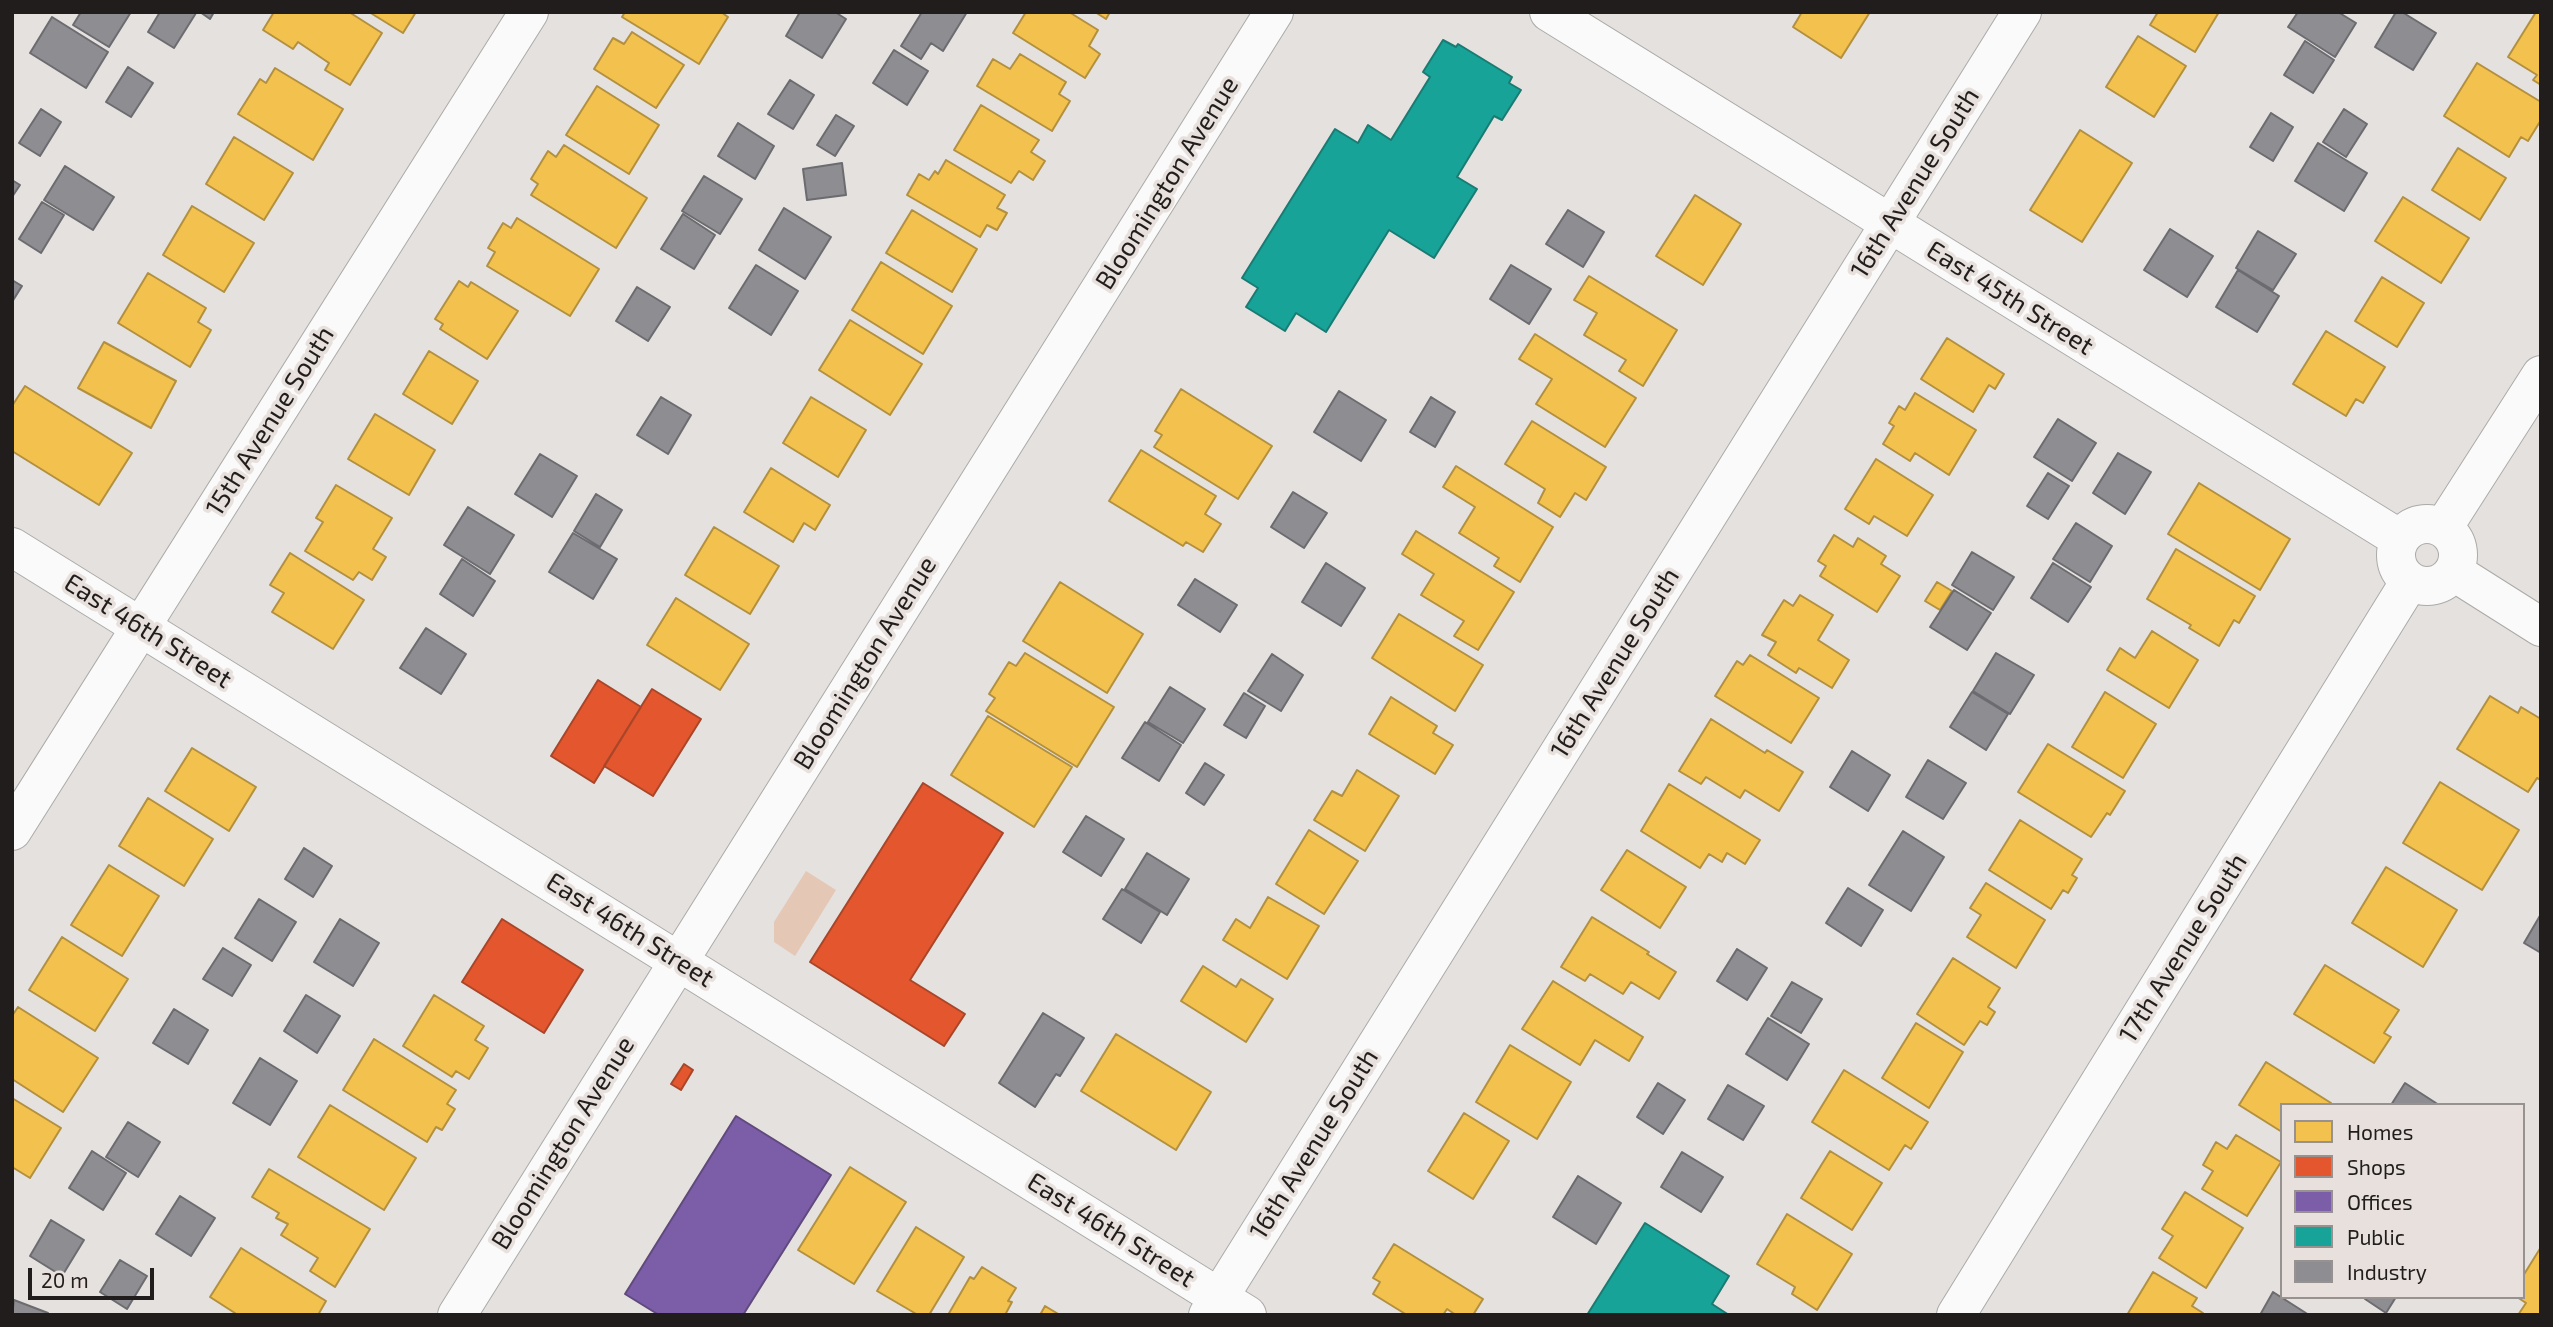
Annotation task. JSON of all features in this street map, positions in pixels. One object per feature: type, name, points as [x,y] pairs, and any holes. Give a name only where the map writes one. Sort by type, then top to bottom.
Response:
[{"type":"street","name":"15th Avenue South","points":[[12,831],[529,12]]},
{"type":"street","name":"Bloomington Avenue","points":[[457,1315],[677,960],[1275,12]]},
{"type":"street","name":"East 45th Street","points":[[1549,12],[2400,539]]},
{"type":"street","name":"16th Avenue South","points":[[1224,1309],[1889,224],[2022,12]]},
{"type":"street","points":[[2443,528],[2541,375]]},
{"type":"street","points":[[2424,524],[2443,528],[2455,541],[2458,556],[2454,572],[2434,586],[2410,582],[2399,570],[2396,549],[2400,539],[2413,528],[2424,524]]},
{"type":"street","name":"East 46th Street","points":[[12,547],[677,960],[1224,1309]]},
{"type":"street","points":[[2454,572],[2541,627]]},
{"type":"street","name":"17th Avenue South","points":[[1956,1315],[2410,582]]},
{"type":"shaded area","points":[[806,871],[836,890],[795,956],[774,942],[774,922]]},
{"type":"building: Homes","points":[[274,12],[349,12],[382,33],[350,85],[325,70],[329,63],[298,42],[293,49],[263,30]]},
{"type":"building: Homes","points":[[369,12],[416,12],[403,33]]},
{"type":"building: Homes","points":[[625,12],[721,12],[728,17],[699,64],[622,17]]},
{"type":"building: Homes","points":[[1026,12],[1069,12],[1098,30],[1089,46],[1100,54],[1085,78],[1013,33]]},
{"type":"building: Homes","points":[[1095,12],[1110,12],[1106,19]]},
{"type":"building: Homes","points":[[1802,12],[1870,12],[1841,58],[1793,27]]},
{"type":"building: Homes","points":[[2158,12],[2219,12],[2195,52],[2150,25]]},
{"type":"building: Homes","points":[[2536,12],[2541,13],[2541,85],[2533,80],[2537,75],[2508,57]]},
{"type":"building: Homes","points":[[632,32],[684,65],[656,108],[594,69],[613,38],[624,44]]},
{"type":"building: Homes","points":[[2138,36],[2186,66],[2154,117],[2106,87]]},
{"type":"building: Homes","points":[[1020,54],[1066,82],[1059,94],[1070,101],[1052,131],[977,86],[993,59],[1010,69]]},
{"type":"building: Homes","points":[[2477,63],[2541,102],[2541,120],[2528,141],[2521,137],[2509,157],[2444,116]]},
{"type":"building: Homes","points":[[275,68],[343,109],[313,160],[238,114],[260,79],[266,83]]},
{"type":"building: Homes","points":[[597,86],[659,125],[629,174],[566,135]]},
{"type":"building: Homes","points":[[981,105],[1039,140],[1031,152],[1045,161],[1033,180],[1019,171],[1011,183],[954,150]]},
{"type":"building: Homes","points":[[2080,130],[2132,163],[2082,242],[2030,210]]},
{"type":"building: Homes","points":[[234,137],[293,173],[264,220],[206,184]]},
{"type":"building: Homes","points":[[564,145],[647,198],[616,248],[531,195],[538,184],[531,179],[548,151],[556,157]]},
{"type":"building: Homes","points":[[2458,148],[2506,178],[2480,220],[2432,190]]},
{"type":"building: Homes","points":[[946,160],[1005,195],[997,208],[1007,213],[997,230],[987,225],[980,237],[907,195],[919,174],[929,180],[935,171],[938,174]]},
{"type":"building: Homes","points":[[1695,195],[1741,224],[1703,285],[1656,256]]},
{"type":"building: Homes","points":[[2403,197],[2469,238],[2441,283],[2375,241]]},
{"type":"building: Homes","points":[[192,206],[254,243],[224,292],[163,255]]},
{"type":"building: Homes","points":[[912,210],[977,249],[952,292],[886,253]]},
{"type":"building: Homes","points":[[517,218],[599,269],[570,316],[487,266],[495,252],[488,248],[503,223],[511,228]]},
{"type":"building: Homes","points":[[881,262],[952,306],[923,354],[852,310]]},
{"type":"building: Homes","points":[[148,273],[206,308],[198,322],[211,330],[190,367],[118,323]]},
{"type":"building: Homes","points":[[1589,276],[1677,330],[1643,386],[1619,371],[1626,360],[1584,335],[1597,313],[1574,300]]},
{"type":"building: Homes","points":[[2382,277],[2424,303],[2397,347],[2355,321]]},
{"type":"building: Homes","points":[[459,281],[468,287],[471,282],[518,311],[487,359],[440,329],[443,324],[435,319]]},
{"type":"building: Homes","points":[[850,320],[922,364],[890,415],[819,370]]},
{"type":"building: Homes","points":[[2326,331],[2385,367],[2363,403],[2356,399],[2346,416],[2293,384]]},
{"type":"building: Homes","points":[[1535,334],[1636,398],[1605,447],[1536,404],[1552,379],[1519,359]]},
{"type":"building: Homes","points":[[1947,338],[2004,374],[1995,389],[1989,385],[1973,412],[1921,379]]},
{"type":"building: Homes","points":[[104,342],[176,381],[151,428],[78,388]]},
{"type":"building: Homes","points":[[429,351],[478,381],[452,424],[403,394]]},
{"type":"building: Homes","points":[[25,386],[132,453],[99,505],[12,451],[12,406]]},
{"type":"building: Homes","points":[[1181,389],[1272,446],[1238,499],[1154,447],[1162,435],[1155,431]]},
{"type":"building: Homes","points":[[1915,393],[1976,430],[1949,475],[1915,453],[1910,461],[1883,444],[1894,426],[1889,423],[1899,406],[1905,410]]},
{"type":"building: Homes","points":[[811,397],[866,430],[838,477],[783,443]]},
{"type":"building: Homes","points":[[375,414],[435,450],[409,495],[348,459]]},
{"type":"building: Homes","points":[[1532,421],[1606,467],[1586,500],[1575,493],[1560,517],[1538,503],[1545,489],[1505,464]]},
{"type":"building: Homes","points":[[1141,450],[1216,496],[1205,514],[1221,524],[1203,552],[1186,542],[1183,546],[1109,501]]},
{"type":"building: Homes","points":[[1876,459],[1933,495],[1907,536],[1874,516],[1869,524],[1845,509]]},
{"type":"building: Homes","points":[[1456,466],[1553,527],[1520,582],[1494,566],[1499,558],[1459,533],[1475,507],[1443,487]]},
{"type":"building: Homes","points":[[771,468],[830,505],[815,530],[804,523],[793,542],[744,512]]},
{"type":"building: Homes","points":[[2199,483],[2290,539],[2260,590],[2168,534]]},
{"type":"building: Homes","points":[[336,485],[392,518],[373,549],[386,557],[372,580],[359,572],[353,580],[305,551],[323,522],[316,518]]},
{"type":"building: Homes","points":[[714,527],[779,566],[750,614],[685,575]]},
{"type":"building: Homes","points":[[1416,531],[1514,592],[1478,650],[1454,636],[1464,621],[1421,595],[1434,574],[1402,554]]},
{"type":"building: Homes","points":[[1834,535],[1853,547],[1858,538],[1886,556],[1881,564],[1900,576],[1877,612],[1820,576],[1826,566],[1818,561]]},
{"type":"building: Homes","points":[[2176,549],[2255,596],[2239,623],[2234,620],[2219,646],[2189,628],[2191,625],[2147,599]]},
{"type":"building: Homes","points":[[290,553],[364,600],[333,649],[272,612],[284,593],[270,585]]},
{"type":"building: Homes","points":[[1060,582],[1143,634],[1107,693],[1023,641]]},
{"type":"building: Homes","points":[[1937,582],[1952,591],[1940,610],[1925,601]]},
{"type":"building: Homes","points":[[1800,595],[1833,615],[1818,640],[1849,660],[1832,688],[1799,668],[1796,673],[1768,655],[1776,642],[1762,635],[1784,600],[1793,606]]},
{"type":"building: Homes","points":[[676,598],[749,644],[720,690],[647,645]]},
{"type":"building: Homes","points":[[1399,614],[1483,665],[1455,711],[1372,658]]},
{"type":"building: Homes","points":[[2152,631],[2198,660],[2169,708],[2107,670],[2120,648],[2135,658]]},
{"type":"building: Homes","points":[[1025,653],[1114,707],[1077,767],[986,711],[995,698],[989,694],[1009,662],[1016,666]]},
{"type":"building: Homes","points":[[1750,655],[1819,698],[1791,743],[1715,696],[1737,661],[1743,665]]},
{"type":"building: Homes","points":[[2105,692],[2156,724],[2123,778],[2072,747]]},
{"type":"building: Homes","points":[[2490,696],[2518,713],[2521,707],[2541,719],[2541,780],[2537,778],[2528,792],[2457,749]]},
{"type":"building: Homes","points":[[1391,697],[1437,726],[1433,733],[1453,745],[1435,774],[1369,734]]},
{"type":"building: Homes","points":[[988,716],[1072,767],[1034,827],[951,775]]},
{"type":"building: Homes","points":[[1711,719],[1765,753],[1767,750],[1803,772],[1779,811],[1745,790],[1740,798],[1706,777],[1701,784],[1679,771]]},
{"type":"building: Homes","points":[[2048,744],[2125,791],[2110,815],[2107,813],[2091,837],[2018,792]]},
{"type":"building: Homes","points":[[192,748],[256,787],[229,831],[165,791]]},
{"type":"building: Homes","points":[[1357,770],[1399,796],[1365,851],[1314,820],[1332,791],[1342,796]]},
{"type":"building: Homes","points":[[2440,782],[2519,830],[2482,890],[2403,843]]},
{"type":"building: Homes","points":[[1669,784],[1760,840],[1745,864],[1727,853],[1722,862],[1709,854],[1700,868],[1641,831]]},
{"type":"building: Homes","points":[[148,798],[213,839],[184,886],[119,846]]},
{"type":"building: Homes","points":[[2020,820],[2082,859],[2072,875],[2077,878],[2068,893],[2063,890],[2051,909],[1989,870]]},
{"type":"building: Homes","points":[[1309,830],[1358,861],[1324,914],[1276,884]]},
{"type":"building: Homes","points":[[1627,850],[1686,887],[1660,928],[1601,890]]},
{"type":"building: Homes","points":[[109,865],[159,896],[122,956],[71,925]]},
{"type":"building: Homes","points":[[2386,867],[2457,910],[2423,967],[2352,923]]},
{"type":"building: Homes","points":[[1986,883],[2045,920],[2016,968],[1967,937],[1981,915],[1970,908]]},
{"type":"building: Homes","points":[[1268,897],[1319,926],[1287,979],[1223,940],[1236,919],[1250,928]]},
{"type":"building: Homes","points":[[1592,917],[1676,972],[1659,999],[1631,982],[1623,994],[1590,974],[1585,981],[1561,967]]},
{"type":"building: Homes","points":[[62,937],[128,979],[95,1031],[29,990]]},
{"type":"building: Homes","points":[[1953,958],[2000,988],[1988,1007],[1995,1012],[1987,1025],[1980,1021],[1964,1045],[1917,1014]]},
{"type":"building: Homes","points":[[2325,965],[2399,1010],[2384,1033],[2391,1037],[2374,1063],[2294,1014]]},
{"type":"building: Homes","points":[[1203,966],[1236,987],[1241,979],[1273,999],[1246,1042],[1181,1001]]},
{"type":"building: Homes","points":[[1553,981],[1643,1037],[1629,1061],[1595,1040],[1580,1065],[1522,1029]]},
{"type":"building: Homes","points":[[434,995],[484,1026],[475,1040],[488,1048],[469,1079],[456,1071],[452,1077],[403,1046]]},
{"type":"building: Homes","points":[[18,1007],[98,1058],[63,1112],[12,1079],[12,1016]]},
{"type":"building: Homes","points":[[1916,1023],[1963,1052],[1929,1108],[1882,1078]]},
{"type":"building: Homes","points":[[1116,1034],[1211,1092],[1176,1150],[1081,1091]]},
{"type":"building: Homes","points":[[374,1039],[456,1090],[447,1104],[455,1109],[442,1130],[436,1127],[427,1142],[343,1090]]},
{"type":"building: Homes","points":[[1510,1045],[1571,1082],[1537,1139],[1476,1102]]},
{"type":"building: Homes","points":[[2266,1062],[2331,1103],[2280,1103],[2280,1131],[2239,1105]]},
{"type":"building: Homes","points":[[1844,1070],[1928,1122],[1911,1149],[1905,1145],[1889,1170],[1812,1122]]},
{"type":"building: Homes","points":[[12,1098],[61,1128],[30,1178],[12,1167]]},
{"type":"building: Homes","points":[[330,1105],[416,1158],[384,1210],[298,1157]]},
{"type":"building: Homes","points":[[1464,1113],[1509,1141],[1473,1199],[1428,1171]]},
{"type":"building: Homes","points":[[2236,1135],[2280,1161],[2247,1216],[2202,1189],[2213,1171],[2203,1165],[2216,1142],[2227,1149]]},
{"type":"building: Homes","points":[[1830,1151],[1882,1183],[1852,1230],[1801,1198]]},
{"type":"building: Homes","points":[[850,1167],[906,1202],[854,1284],[798,1250]]},
{"type":"building: Homes","points":[[269,1169],[370,1229],[335,1287],[310,1271],[318,1258],[281,1235],[288,1224],[276,1218],[279,1213],[252,1197]]},
{"type":"building: Homes","points":[[2185,1192],[2243,1228],[2206,1288],[2159,1258],[2173,1236],[2162,1229]]},
{"type":"building: Homes","points":[[1787,1214],[1852,1254],[1817,1310],[1792,1294],[1795,1287],[1757,1264]]},
{"type":"building: Homes","points":[[916,1227],[964,1257],[929,1315],[918,1315],[877,1291]]},
{"type":"building: Homes","points":[[1394,1244],[1483,1299],[1473,1315],[1456,1315],[1447,1309],[1443,1315],[1407,1315],[1373,1294],[1380,1282],[1373,1278]]},
{"type":"building: Homes","points":[[2541,1247],[2541,1315],[2518,1315],[2526,1303],[2520,1299],[2525,1299],[2525,1273]]},
{"type":"building: Homes","points":[[241,1248],[326,1301],[318,1315],[238,1315],[210,1297]]},
{"type":"building: Homes","points":[[982,1267],[1016,1288],[1008,1301],[1012,1302],[1005,1315],[948,1315],[970,1277],[974,1279]]},
{"type":"building: Homes","points":[[2153,1272],[2197,1298],[2192,1306],[2203,1313],[2202,1315],[2127,1315]]},
{"type":"building: Homes","points":[[1045,1306],[1060,1315],[1040,1315]]},
{"type":"building: Shops","points":[[598,680],[641,707],[594,783],[551,756]]},
{"type":"building: Shops","points":[[652,689],[701,719],[653,796],[604,766]]},
{"type":"building: Shops","points":[[923,783],[1003,833],[910,980],[965,1014],[944,1046],[810,962]]},
{"type":"building: Shops","points":[[502,919],[583,970],[544,1033],[462,982]]},
{"type":"building: Shops","points":[[684,1064],[693,1070],[681,1090],[671,1084]]},
{"type":"building: Offices","points":[[736,1116],[831,1175],[743,1315],[659,1315],[625,1294]]},
{"type":"building: Public","points":[[1443,40],[1456,47],[1458,44],[1512,77],[1509,83],[1521,90],[1502,120],[1494,116],[1457,177],[1477,189],[1434,258],[1389,230],[1326,332],[1296,313],[1285,331],[1246,307],[1258,288],[1242,278],[1335,129],[1358,143],[1368,125],[1391,140],[1430,77],[1423,72]]},
{"type":"building: Public","points":[[1645,1223],[1729,1276],[1712,1304],[1729,1315],[1587,1315]]},
{"type":"building: Industry","points":[[81,12],[131,12],[109,47],[73,25]]},
{"type":"building: Industry","points":[[160,12],[196,13],[174,48],[148,32]]},
{"type":"building: Industry","points":[[200,12],[214,12],[210,19]]},
{"type":"building: Industry","points":[[800,12],[835,12],[846,19],[822,58],[786,36]]},
{"type":"building: Industry","points":[[922,12],[967,12],[943,51],[931,43],[921,59],[901,46]]},
{"type":"building: Industry","points":[[2298,12],[2338,12],[2356,23],[2335,57],[2288,27]]},
{"type":"building: Industry","points":[[2396,12],[2402,12],[2436,33],[2413,70],[2375,47]]},
{"type":"building: Industry","points":[[52,17],[108,52],[86,88],[30,53]]},
{"type":"building: Industry","points":[[2305,41],[2334,60],[2313,93],[2284,75]]},
{"type":"building: Industry","points":[[894,50],[928,71],[907,105],[873,83]]},
{"type":"building: Industry","points":[[128,67],[153,83],[131,117],[106,102]]},
{"type":"building: Industry","points":[[790,80],[814,95],[793,129],[768,114]]},
{"type":"building: Industry","points":[[41,109],[61,122],[40,156],[19,143]]},
{"type":"building: Industry","points":[[2344,109],[2367,124],[2346,157],[2323,142]]},
{"type":"building: Industry","points":[[2271,113],[2293,127],[2273,161],[2250,147]]},
{"type":"building: Industry","points":[[836,115],[854,126],[835,156],[817,145]]},
{"type":"building: Industry","points":[[738,123],[774,146],[755,179],[718,156]]},
{"type":"building: Industry","points":[[2318,143],[2367,173],[2344,211],[2295,181]]},
{"type":"building: Industry","points":[[842,163],[846,195],[807,200],[803,169]]},
{"type":"building: Industry","points":[[65,166],[114,197],[93,230],[44,200]]},
{"type":"building: Industry","points":[[704,176],[742,199],[720,234],[682,211]]},
{"type":"building: Industry","points":[[12,180],[20,185],[12,197]]},
{"type":"building: Industry","points":[[42,202],[64,215],[41,253],[19,239]]},
{"type":"building: Industry","points":[[784,208],[831,237],[805,279],[759,250]]},
{"type":"building: Industry","points":[[1568,210],[1604,232],[1583,267],[1546,244]]},
{"type":"building: Industry","points":[[683,214],[715,235],[694,269],[661,249]]},
{"type":"building: Industry","points":[[2170,229],[2213,256],[2187,297],[2144,270]]},
{"type":"building: Industry","points":[[2258,231],[2296,254],[2273,290],[2236,268]]},
{"type":"building: Industry","points":[[756,265],[798,291],[771,335],[729,308]]},
{"type":"building: Industry","points":[[1511,265],[1551,289],[1529,324],[1490,299]]},
{"type":"building: Industry","points":[[2238,270],[2279,296],[2257,332],[2216,307]]},
{"type":"building: Industry","points":[[12,280],[22,286],[12,302]]},
{"type":"building: Industry","points":[[637,287],[670,307],[648,341],[616,321]]},
{"type":"building: Industry","points":[[1339,391],[1386,420],[1361,461],[1314,432]]},
{"type":"building: Industry","points":[[661,397],[691,415],[668,454],[637,435]]},
{"type":"building: Industry","points":[[1431,397],[1455,412],[1435,447],[1410,432]]},
{"type":"building: Industry","points":[[2058,419],[2096,443],[2072,481],[2034,457]]},
{"type":"building: Industry","points":[[2118,453],[2151,472],[2125,514],[2093,493]]},
{"type":"building: Industry","points":[[540,454],[577,476],[552,517],[515,494]]},
{"type":"building: Industry","points":[[2048,473],[2069,486],[2048,519],[2027,506]]},
{"type":"building: Industry","points":[[1293,492],[1327,513],[1304,548],[1271,527]]},
{"type":"building: Industry","points":[[596,494],[622,510],[600,547],[574,531]]},
{"type":"building: Industry","points":[[468,507],[514,535],[490,574],[444,545]]},
{"type":"building: Industry","points":[[2076,523],[2112,546],[2090,582],[2053,559]]},
{"type":"building: Industry","points":[[573,533],[617,559],[593,599],[549,572]]},
{"type":"building: Industry","points":[[1972,552],[2014,577],[1993,610],[1952,585]]},
{"type":"building: Industry","points":[[462,559],[495,581],[473,616],[440,594]]},
{"type":"building: Industry","points":[[1326,563],[1365,588],[1341,626],[1302,602]]},
{"type":"building: Industry","points":[[2053,563],[2091,587],[2068,622],[2031,598]]},
{"type":"building: Industry","points":[[1195,579],[1237,605],[1220,632],[1178,605]]},
{"type":"building: Industry","points":[[1954,590],[1991,613],[1967,650],[1930,627]]},
{"type":"building: Industry","points":[[426,628],[466,654],[441,694],[400,668]]},
{"type":"building: Industry","points":[[1996,653],[2034,675],[2010,714],[1973,691]]},
{"type":"building: Industry","points":[[1272,654],[1303,675],[1281,711],[1248,691]]},
{"type":"building: Industry","points":[[1170,687],[1205,709],[1183,743],[1148,722]]},
{"type":"building: Industry","points":[[1972,692],[2008,714],[1986,750],[1950,727]]},
{"type":"building: Industry","points":[[1244,693],[1265,706],[1246,738],[1224,725]]},
{"type":"building: Industry","points":[[1145,722],[1181,745],[1159,781],[1122,758]]},
{"type":"building: Industry","points":[[1852,751],[1890,775],[1868,811],[1830,787]]},
{"type":"building: Industry","points":[[1928,760],[1966,783],[1943,819],[1906,797]]},
{"type":"building: Industry","points":[[1205,763],[1224,775],[1204,805],[1186,793]]},
{"type":"building: Industry","points":[[1086,816],[1124,839],[1101,876],[1063,852]]},
{"type":"building: Industry","points":[[1903,831],[1944,857],[1911,911],[1869,885]]},
{"type":"building: Industry","points":[[304,848],[332,866],[313,897],[285,879]]},
{"type":"building: Industry","points":[[1147,853],[1189,879],[1167,915],[1125,889]]},
{"type":"building: Industry","points":[[1848,888],[1883,910],[1861,946],[1826,923]]},
{"type":"building: Industry","points":[[1122,889],[1160,912],[1141,943],[1103,919]]},
{"type":"building: Industry","points":[[259,899],[296,922],[272,961],[235,938]]},
{"type":"building: Industry","points":[[2541,914],[2541,953],[2524,943]]},
{"type":"building: Industry","points":[[340,919],[379,943],[353,986],[314,962]]},
{"type":"building: Industry","points":[[223,948],[251,965],[232,996],[203,979]]},
{"type":"building: Industry","points":[[1737,949],[1767,968],[1747,1000],[1717,981]]},
{"type":"building: Industry","points":[[1792,982],[1822,999],[1801,1033],[1771,1016]]},
{"type":"building: Industry","points":[[306,995],[340,1016],[317,1053],[284,1031]]},
{"type":"building: Industry","points":[[174,1009],[208,1030],[188,1064],[153,1043]]},
{"type":"building: Industry","points":[[1043,1013],[1084,1038],[1060,1076],[1056,1074],[1035,1107],[999,1083]]},
{"type":"building: Industry","points":[[1768,1018],[1809,1044],[1787,1080],[1746,1054]]},
{"type":"building: Industry","points":[[260,1058],[297,1081],[270,1125],[233,1103]]},
{"type":"building: Industry","points":[[1658,1083],[1685,1100],[1663,1134],[1637,1117]]},
{"type":"building: Industry","points":[[2405,1083],[2436,1103],[2392,1103]]},
{"type":"building: Industry","points":[[1728,1085],[1764,1106],[1743,1140],[1708,1119]]},
{"type":"building: Industry","points":[[128,1122],[160,1142],[138,1177],[106,1157]]},
{"type":"building: Industry","points":[[92,1151],[126,1173],[103,1210],[69,1188]]},
{"type":"building: Industry","points":[[1682,1152],[1723,1177],[1701,1212],[1661,1187]]},
{"type":"building: Industry","points":[[1578,1176],[1621,1203],[1596,1244],[1553,1217]]},
{"type":"building: Industry","points":[[180,1196],[215,1218],[191,1256],[156,1234]]},
{"type":"building: Industry","points":[[51,1220],[84,1240],[62,1276],[30,1256]]},
{"type":"building: Industry","points":[[120,1260],[147,1276],[127,1309],[100,1292]]},
{"type":"building: Industry","points":[[2273,1292],[2280,1299],[2309,1315],[2260,1315]]},
{"type":"building: Industry","points":[[2365,1299],[2395,1299],[2386,1313]]},
{"type":"building: Industry","points":[[14,1300],[48,1313],[12,1315]]}]
